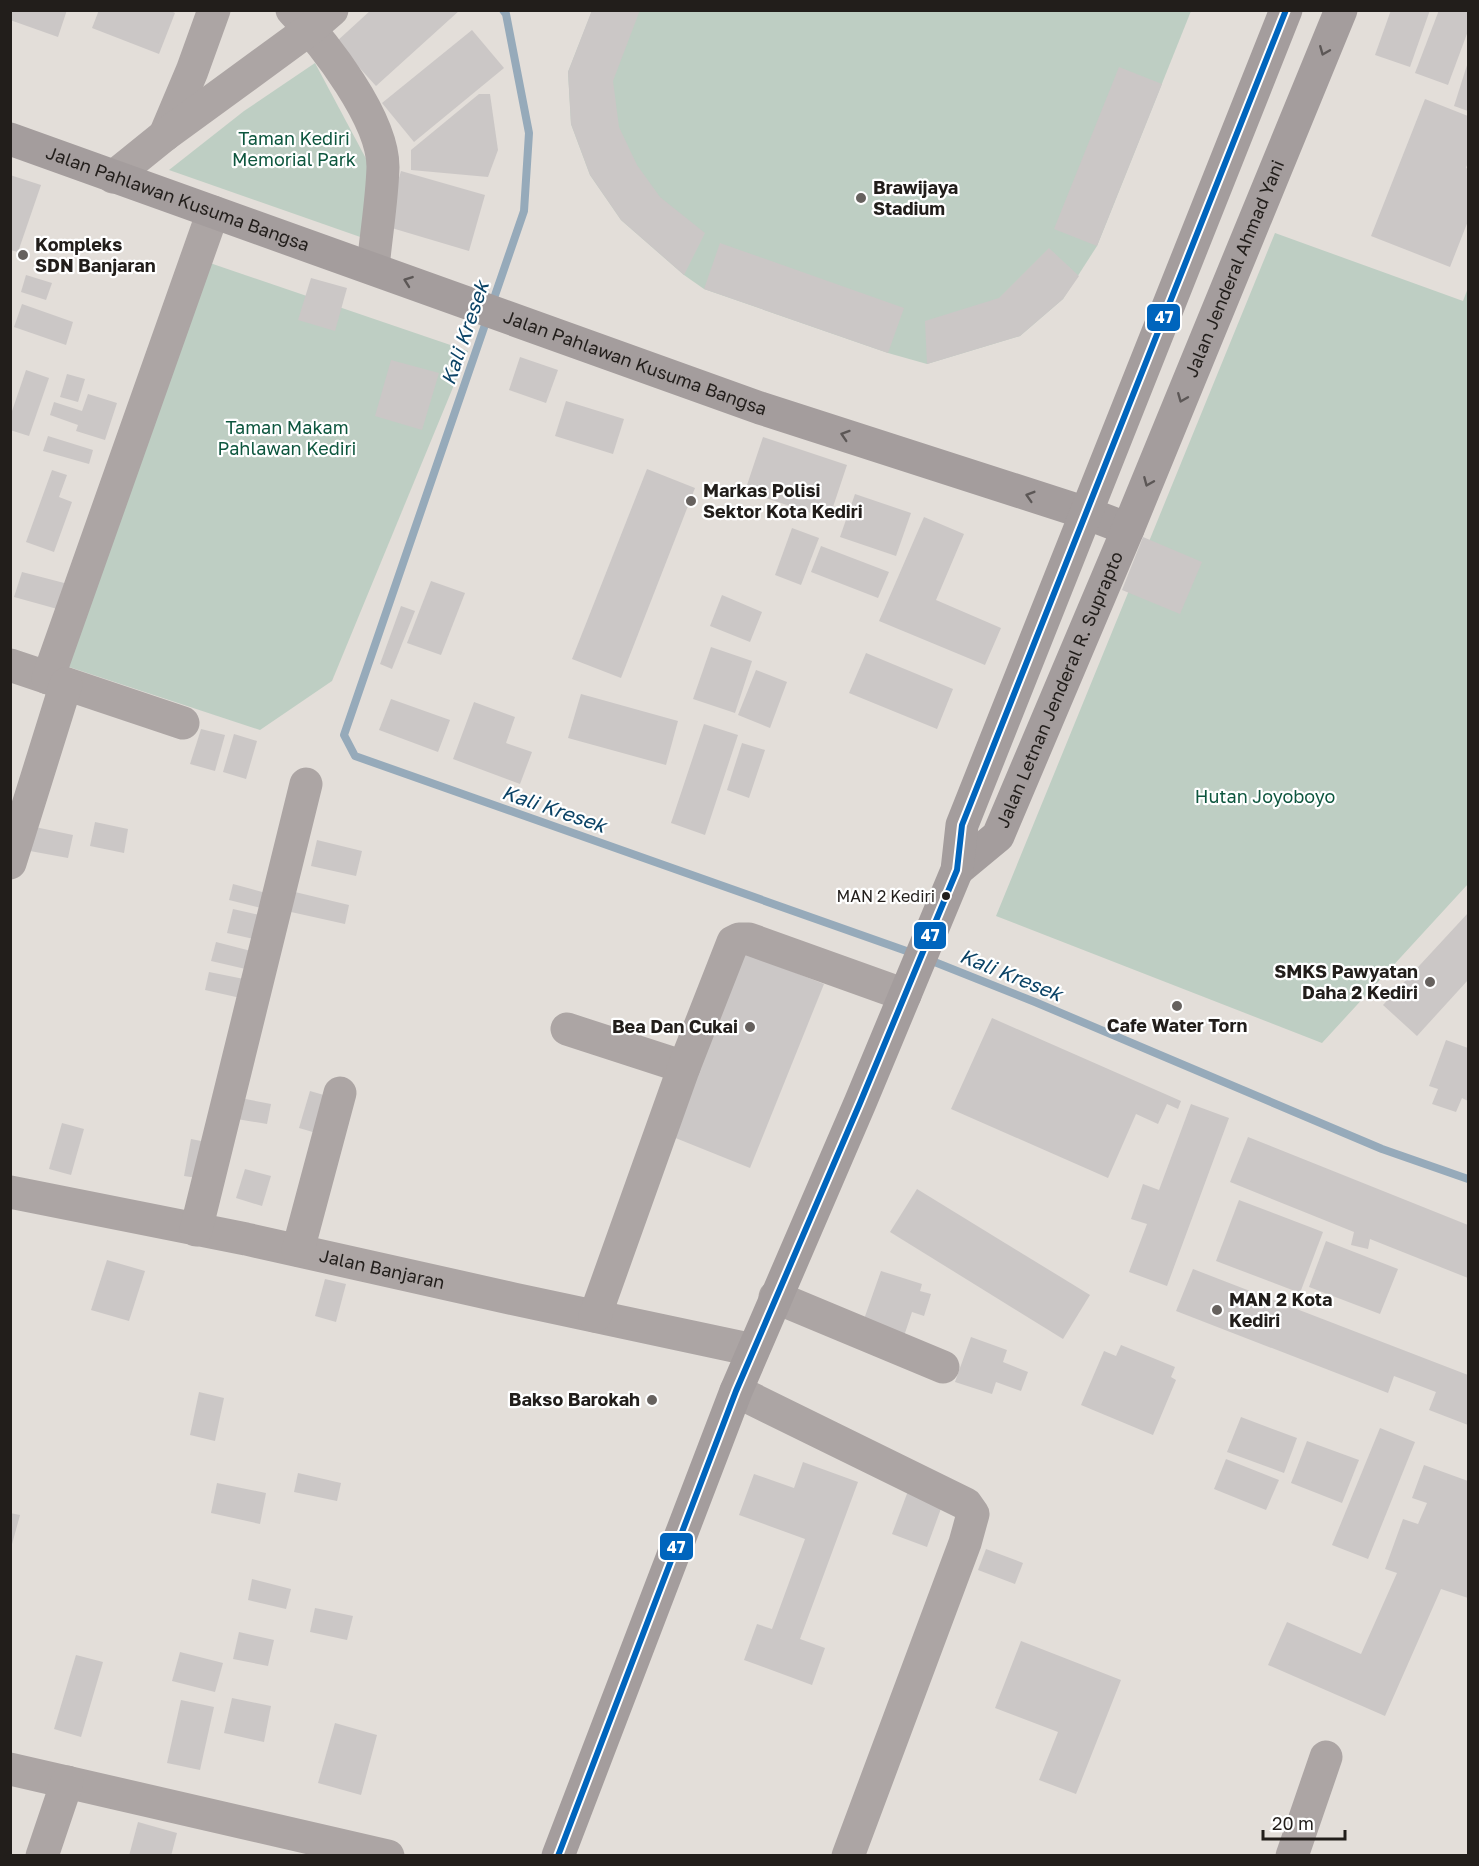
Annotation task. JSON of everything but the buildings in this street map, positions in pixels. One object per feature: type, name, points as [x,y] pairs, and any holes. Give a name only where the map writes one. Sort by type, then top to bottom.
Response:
[{"type":"main road","points":[[1086,513],[1286,10]]},
{"type":"main road","name":"Jalan Jenderal Ahmad Yani","points":[[1128,529],[1341,10]]},
{"type":"main road","points":[[1261,70],[1308,92]]},
{"type":"main road","name":"Jalan Pahlawan Kusuma Bangsa","points":[[10,139],[760,408],[1086,513],[1128,529]]},
{"type":"main road","name":"Jalan Letnan Jenderal R. Suprapto","points":[[558,1856],[736,1391],[957,870],[962,825],[1086,513]]},
{"type":"main road","name":"Jalan Letnan Jenderal R. Suprapto","points":[[957,870],[998,836],[1128,529]]},
{"type":"street","points":[[165,135],[214,10]]},
{"type":"street","points":[[113,177],[311,17],[377,132],[383,165],[373,268]]},
{"type":"street","points":[[10,863],[57,681],[213,212]]},
{"type":"street","points":[[10,664],[183,723]]},
{"type":"street","points":[[196,1230],[306,784]]},
{"type":"street","points":[[595,1316],[684,1067],[733,942],[739,939],[749,939],[910,982]]},
{"type":"street","points":[[567,1029],[684,1067]]},
{"type":"street","points":[[298,1251],[340,1093]]},
{"type":"street","name":"Jalan Banjaran","points":[[10,1192],[298,1251],[753,1350]]},
{"type":"street","points":[[775,1297],[943,1367]]},
{"type":"street","points":[[736,1391],[966,1504],[973,1514],[965,1543],[848,1856]]},
{"type":"street","points":[[1292,1856],[1326,1757]]},
{"type":"street","points":[[10,1769],[388,1856]]},
{"type":"street","points":[[42,1856],[67,1782]]},
{"type":"green space","name":"Brawijaya Stadium","points":[[592,11],[1191,11],[1097,246],[1063,299],[1020,336],[927,364],[888,353],[704,289],[684,275],[621,220],[590,175],[571,124],[568,72]]},
{"type":"green space","name":"Taman Kediri Memorial Park","points":[[315,63],[371,168],[366,239],[169,170],[244,111]]},
{"type":"green space","name":"Hutan Joyoboyo","points":[[1275,233],[1463,301],[1468,288],[1468,884],[1322,1043],[996,916]]},
{"type":"green space","name":"Taman Makam Pahlawan Kediri","points":[[207,262],[468,351],[332,681],[260,730],[63,665]]},
{"type":"waterway","name":"Kali Kresek","points":[[492,304],[524,211],[529,133],[506,14],[503,10]]},
{"type":"waterway","name":"Kali Kresek","points":[[488,316],[344,735],[355,756],[915,954]]},
{"type":"waterway","name":"Kali Kresek","points":[[927,959],[1035,1002],[1382,1149],[1468,1179]]},
{"type":"transit line","name":"47","points":[[558,1856],[736,1391],[957,870],[962,825],[1286,10]]},
{"type":"place","name":"Brawijaya Stadium","points":[[861,198]]},
{"type":"place","name":"Kompleks SDN Banjaran","points":[[23,255]]},
{"type":"place","name":"Markas Polisi Sektor Kota Kediri","points":[[691,501]]},
{"type":"place","name":"MAN 2 Kediri","points":[[946,896]]},
{"type":"place","name":"SMKS Pawyatan Daha 2 Kediri","points":[[1430,982]]},
{"type":"place","name":"Cafe Water Torn","points":[[1177,1006]]},
{"type":"place","name":"Bea Dan Cukai","points":[[750,1027]]},
{"type":"place","name":"MAN 2 Kota Kediri","points":[[1217,1310]]},
{"type":"place","name":"Bakso Barokah","points":[[652,1400]]}]
